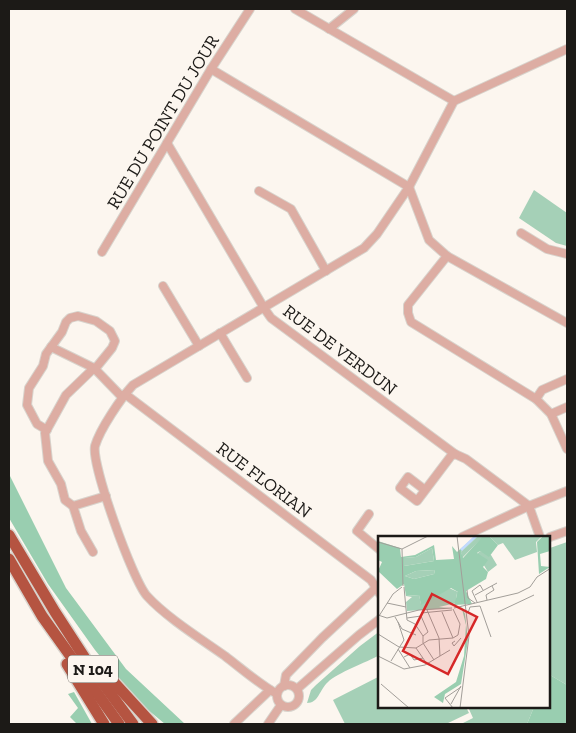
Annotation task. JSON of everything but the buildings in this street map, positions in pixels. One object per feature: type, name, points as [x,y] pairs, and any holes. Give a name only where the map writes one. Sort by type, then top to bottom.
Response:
[{"type":"highway","name":"N 104","points":[[9,535],[90,666],[133,724]]},
{"type":"highway","name":"N 104","points":[[9,559],[42,616],[119,724]]},
{"type":"highway","points":[[55,612],[74,632],[102,670],[152,724]]},
{"type":"highway","points":[[42,616],[47,633],[104,724]]},
{"type":"street","name":"RUE DU POINT DU JOUR","points":[[102,252],[250,9]]},
{"type":"street","points":[[295,9],[454,100]]},
{"type":"street","points":[[329,29],[354,9]]},
{"type":"street","points":[[234,724],[274,692],[284,686],[291,685],[297,689],[300,695],[296,704],[287,707],[281,704],[274,692],[180,624],[146,595],[128,561],[106,496],[95,448],[98,437],[124,395],[134,385],[364,248],[377,234],[409,187],[454,100],[567,49]]},
{"type":"street","points":[[212,69],[409,187],[429,240],[447,256],[567,323]]},
{"type":"street","name":"RUE DE VERDUN","points":[[167,143],[271,318],[455,454],[466,459],[529,506]]},
{"type":"street","points":[[259,191],[291,209],[326,271]]},
{"type":"street","points":[[521,233],[547,248],[567,254]]},
{"type":"street","points":[[447,256],[408,306],[411,322],[536,399],[551,414],[567,449]]},
{"type":"street","points":[[163,286],[199,346]]},
{"type":"street","points":[[47,430],[37,424],[27,405],[29,388],[43,366],[46,354],[70,318],[78,316],[96,322],[110,331],[115,341],[112,348],[95,369],[66,395],[47,430],[45,433],[48,462],[61,484],[65,500],[74,506],[81,531],[93,552]]},
{"type":"street","points":[[220,334],[247,378]]},
{"type":"street","points":[[51,347],[95,369]]},
{"type":"street","name":"RUE FLORIAN","points":[[95,369],[124,395],[371,580],[378,589]]},
{"type":"street","points":[[536,399],[542,390],[567,379]]},
{"type":"street","points":[[551,414],[567,407]]},
{"type":"street","points":[[425,490],[451,456],[455,454]]},
{"type":"street","points":[[464,536],[567,491]]},
{"type":"street","points":[[74,506],[106,496]]},
{"type":"street","points":[[529,506],[540,536]]},
{"type":"street","points":[[370,514],[357,532],[378,548]]},
{"type":"street","points":[[551,537],[567,531]]},
{"type":"street","points":[[284,686],[286,675],[322,638],[378,589]]},
{"type":"street","points":[[297,689],[378,621]]},
{"type":"street","points":[[268,724],[281,704]]},
{"type":"green space","points":[[534,190],[567,213],[567,246],[556,243],[519,218]]},
{"type":"green space","points":[[9,474],[66,588],[126,669],[185,724],[165,724],[136,700],[95,650],[48,584],[9,518]]},
{"type":"green space","points":[[567,542],[567,685],[551,676],[551,548]]},
{"type":"green space","points":[[378,632],[378,656],[332,679],[325,685],[314,701],[307,703],[311,690]]},
{"type":"green space","points":[[551,676],[567,685],[567,724],[527,724],[534,708],[551,708]]},
{"type":"green space","points":[[378,677],[378,708],[466,708],[469,713],[446,724],[345,724],[333,700]]},
{"type":"green space","points":[[74,692],[92,724],[77,724],[70,717],[78,708],[68,694]]},
{"type":"green space","points":[[468,708],[534,708],[527,724],[461,724],[473,718]]}]
